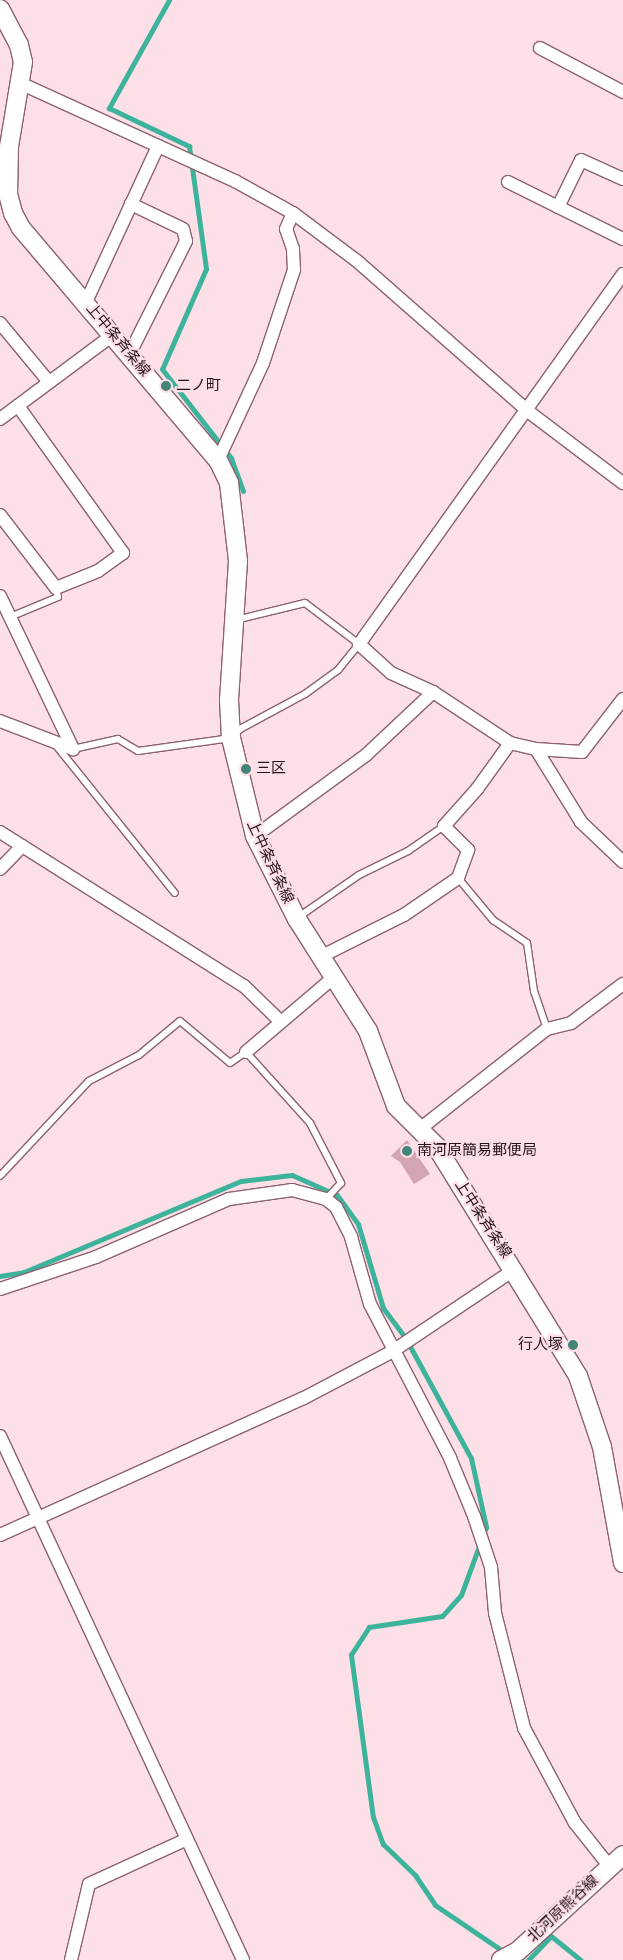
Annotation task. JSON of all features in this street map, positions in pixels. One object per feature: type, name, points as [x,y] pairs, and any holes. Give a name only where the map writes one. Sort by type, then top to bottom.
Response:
[{"type":"main road","name":"上中条斉条線","points":[[0,10],[19,44],[22,84],[10,147],[8,194],[13,213],[21,228],[114,334],[218,460],[235,502],[236,620],[229,700],[231,738],[255,836],[297,919],[368,1031],[396,1106],[421,1128],[515,1269],[560,1343],[590,1408],[623,1563]]},
{"type":"main road","name":"北河原熊谷線","points":[[501,1960],[518,1951],[623,1855]]},
{"type":"street","points":[[540,48],[623,92]]},
{"type":"street","points":[[22,84],[158,146],[293,213],[357,261],[529,412],[623,483]]},
{"type":"street","points":[[86,302],[158,146]]},
{"type":"street","points":[[558,207],[581,160],[623,179]]},
{"type":"street","points":[[508,182],[623,240]]},
{"type":"street","points":[[130,353],[186,241],[183,230],[131,204]]},
{"type":"street","points":[[218,460],[263,362],[294,270],[293,249],[286,229],[293,213]]},
{"type":"street","points":[[623,274],[529,412],[359,644],[391,673],[433,692],[510,743],[536,749],[582,752],[623,699]]},
{"type":"street","points":[[0,324],[49,382]]},
{"type":"street","points":[[0,419],[114,334]]},
{"type":"street","points":[[0,515],[56,588],[98,571],[123,553],[18,406]]},
{"type":"street","points":[[0,596],[73,749]]},
{"type":"street","points":[[255,836],[366,754],[433,692]]},
{"type":"street","points":[[0,721],[50,738],[73,749]]},
{"type":"street","points":[[320,958],[404,915],[458,878],[468,850],[444,826],[463,807],[510,743]]},
{"type":"street","points":[[536,749],[581,822],[623,862]]},
{"type":"street","points":[[0,832],[244,986],[280,1021]]},
{"type":"street","points":[[0,869],[22,846]]},
{"type":"street","points":[[246,1052],[280,1021],[334,978]]},
{"type":"street","points":[[421,1128],[547,1029],[571,1023],[623,984]]},
{"type":"street","points":[[0,1289],[96,1257],[229,1199],[292,1190],[326,1199],[336,1207],[351,1237],[370,1304],[450,1458],[474,1516],[491,1567],[495,1613],[524,1728],[575,1823],[610,1867]]},
{"type":"street","points":[[0,1536],[304,1398],[393,1351],[515,1269]]},
{"type":"street","points":[[0,1436],[185,1840],[243,1960]]},
{"type":"street","points":[[71,1960],[90,1884],[185,1840]]},
{"type":"lane","points":[[10,617],[58,597],[56,588]]},
{"type":"lane","points":[[73,749],[118,739],[138,752],[231,738],[240,728],[305,694],[338,670],[359,644],[305,603],[236,620]]},
{"type":"lane","points":[[50,738],[175,893]]},
{"type":"lane","points":[[297,919],[359,875],[408,851],[444,826]]},
{"type":"lane","points":[[458,878],[493,920],[527,943],[534,992],[547,1029]]},
{"type":"lane","points":[[0,1176],[89,1082],[139,1055],[180,1021],[230,1063],[246,1052],[310,1123],[341,1183],[326,1199]]},
{"type":"building","points":[[407,1140],[430,1174],[414,1184],[400,1162],[391,1156]]},
{"type":"waterway","points":[[169,0],[109,108],[189,146],[206,269],[162,369],[231,458],[243,491]]},
{"type":"waterway","points":[[0,1276],[24,1272],[241,1181],[292,1175],[337,1195],[358,1224],[383,1308],[406,1339],[471,1458],[486,1527],[461,1595],[442,1616],[369,1627],[351,1655],[373,1817],[383,1844],[415,1875],[435,1905],[507,1954]]},
{"type":"waterway","points":[[528,1960],[551,1936],[581,1960]]},
{"type":"place","name":"二ノ町","points":[[166,386]]},
{"type":"place","name":"三区","points":[[246,769]]},
{"type":"place","name":"南河原簡易郵便局","points":[[407,1151]]},
{"type":"place","name":"行人塚","points":[[573,1345]]}]
